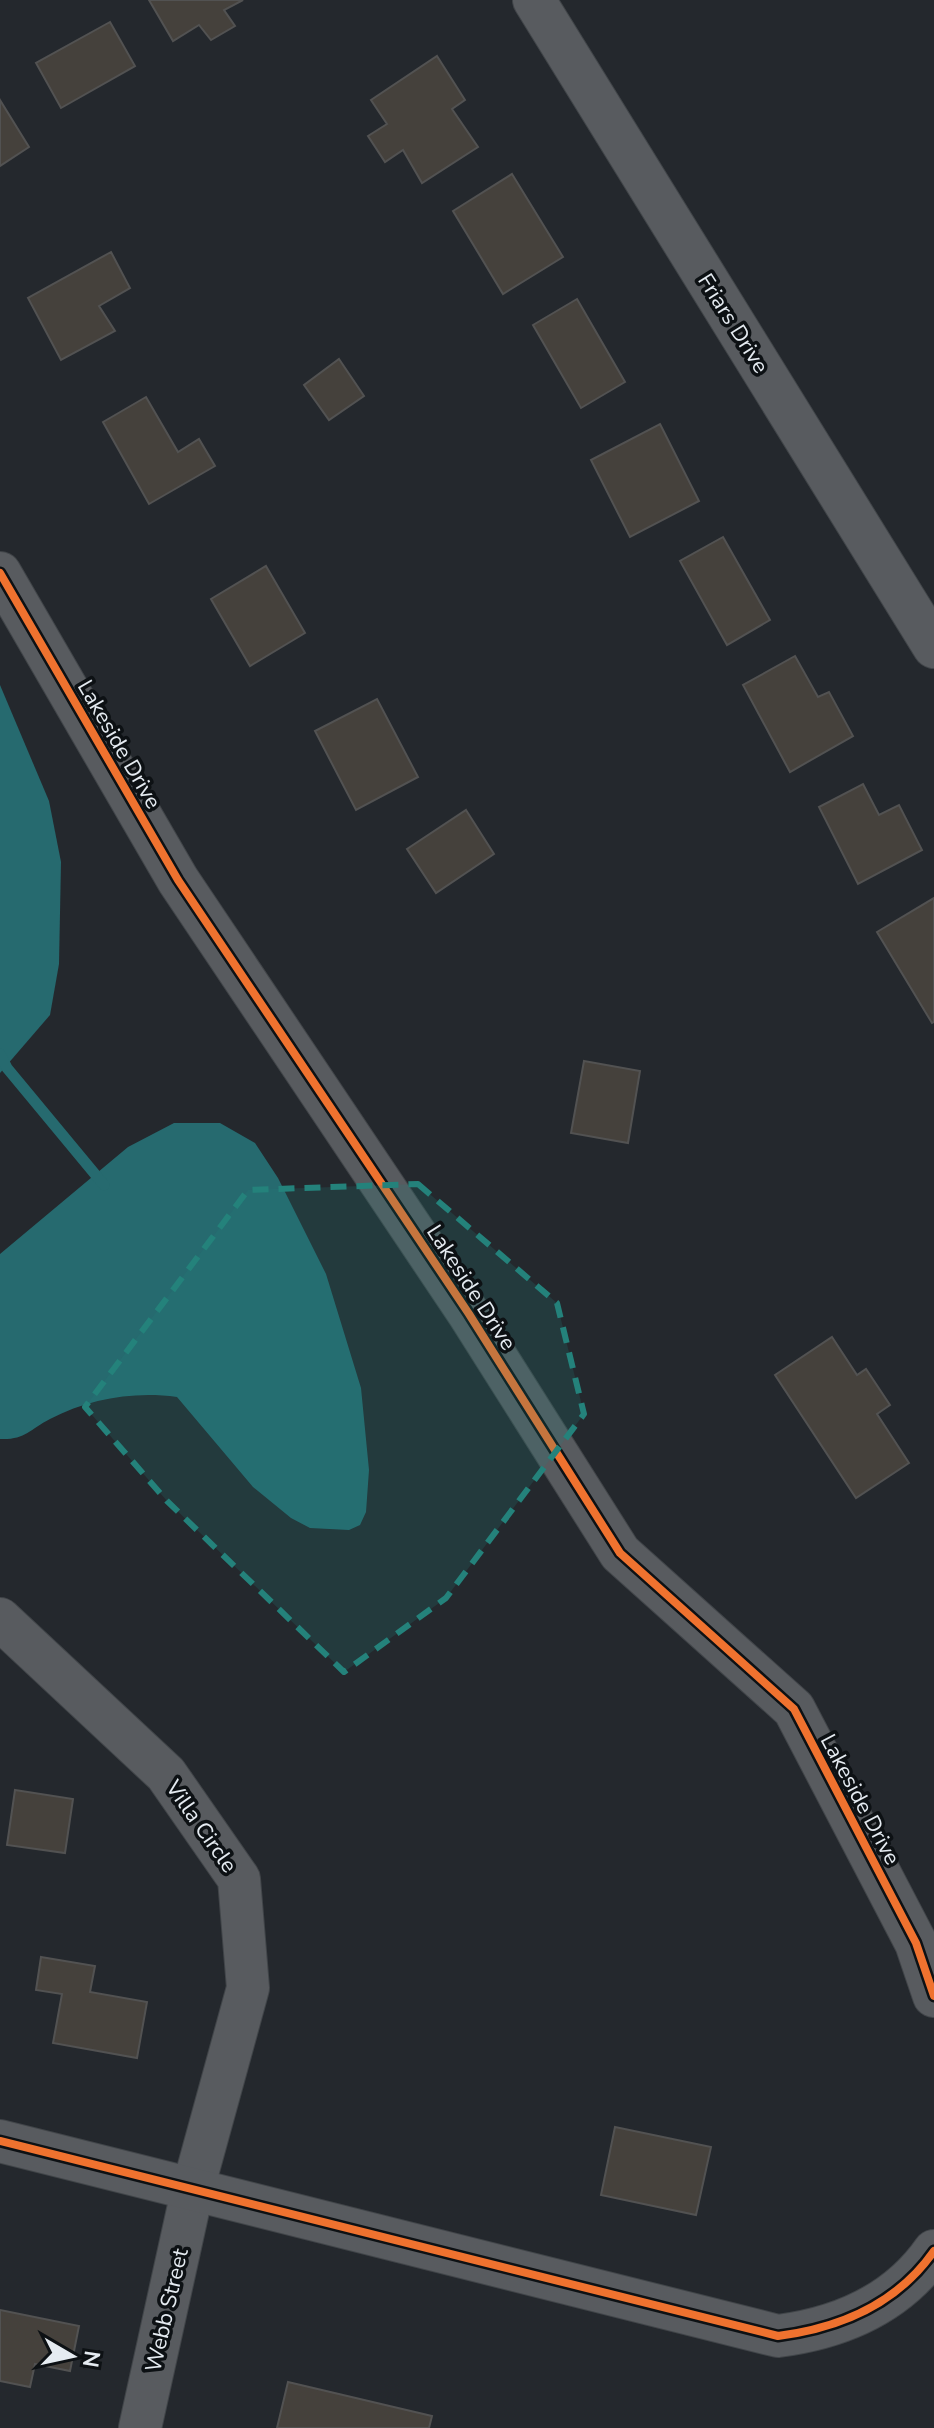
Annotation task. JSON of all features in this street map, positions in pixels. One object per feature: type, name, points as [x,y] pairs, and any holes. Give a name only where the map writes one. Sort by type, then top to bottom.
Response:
[{"type":"street","name":"Friars Drive","points":[[534,0],[934,647]]},
{"type":"street","name":"Lakeside Drive","points":[[0,573],[178,880],[469,1314],[620,1553],[794,1709],[916,1943],[934,1996]]},
{"type":"street","name":"Villa Circle","points":[[0,1619],[166,1774],[239,1879],[248,1988],[192,2192]]},
{"type":"street","points":[[0,2141],[192,2192],[778,2336],[820,2331],[866,2312],[926,2262],[934,2251]]},
{"type":"street","name":"Webb Street","points":[[140,2428],[192,2192]]},
{"type":"highlighted area","points":[[418,1184],[557,1303],[584,1414],[446,1598],[344,1672],[167,1501],[85,1407],[248,1190]]},
{"type":"water","points":[[0,685],[49,801],[61,862],[59,964],[50,1015],[0,1073]]},
{"type":"water","points":[[174,1123],[220,1123],[255,1143],[278,1178],[326,1274],[361,1388],[369,1470],[366,1512],[360,1525],[349,1530],[310,1528],[291,1518],[253,1487],[177,1397],[144,1395],[112,1398],[65,1412],[21,1436],[0,1439],[0,1254],[128,1147]]},
{"type":"building","points":[[149,0],[243,0],[224,10],[235,26],[211,40],[199,25],[173,41]]},
{"type":"building","points":[[110,22],[135,66],[61,108],[36,63]]},
{"type":"building","points":[[437,56],[465,100],[452,109],[478,147],[422,183],[403,150],[385,162],[368,136],[387,124],[371,100]]},
{"type":"building","points":[[0,100],[29,147],[0,166]]},
{"type":"building","points":[[512,174],[563,257],[503,294],[453,211]]},
{"type":"building","points":[[111,252],[130,288],[99,306],[115,331],[61,360],[28,298]]},
{"type":"building","points":[[577,299],[625,382],[581,408],[533,325]]},
{"type":"building","points":[[339,359],[364,396],[329,420],[304,385]]},
{"type":"building","points":[[146,397],[178,452],[199,439],[215,466],[149,504],[103,422]]},
{"type":"building","points":[[660,424],[699,501],[630,537],[591,460]]},
{"type":"building","points":[[723,537],[770,620],[727,645],[680,561]]},
{"type":"building","points":[[266,566],[305,633],[250,666],[211,599]]},
{"type":"building","points":[[795,656],[818,697],[829,692],[853,736],[790,772],[743,685]]},
{"type":"building","points":[[377,699],[418,777],[356,810],[315,731]]},
{"type":"building","points":[[863,784],[879,815],[899,805],[922,850],[858,884],[819,807]]},
{"type":"building","points":[[466,810],[494,854],[436,893],[407,849]]},
{"type":"building","points":[[934,898],[934,1022],[932,1023],[877,932]]},
{"type":"building","points":[[584,1061],[640,1071],[628,1143],[571,1133]]},
{"type":"building","points":[[832,1337],[857,1375],[866,1369],[890,1405],[877,1414],[909,1463],[856,1498],[775,1375]]},
{"type":"building","points":[[15,1790],[73,1799],[65,1853],[7,1845]]},
{"type":"building","points":[[41,1957],[95,1966],[90,1992],[147,2002],[137,2058],[53,2043],[62,1994],[36,1990]]},
{"type":"building","points":[[615,2127],[711,2147],[696,2215],[601,2195]]},
{"type":"building","points":[[0,2310],[79,2326],[70,2371],[35,2364],[30,2387],[0,2381]]},
{"type":"building","points":[[288,2382],[432,2416],[429,2428],[277,2428]]},
{"type":"waterway","points":[[0,1054],[7,1068],[104,1185]]},
{"type":"cycle path","points":[[0,573],[178,880],[469,1314],[620,1553],[794,1709],[916,1943],[934,1996]]},
{"type":"cycle path","points":[[0,2141],[778,2336],[823,2327],[865,2310],[903,2286],[934,2251]]}]
